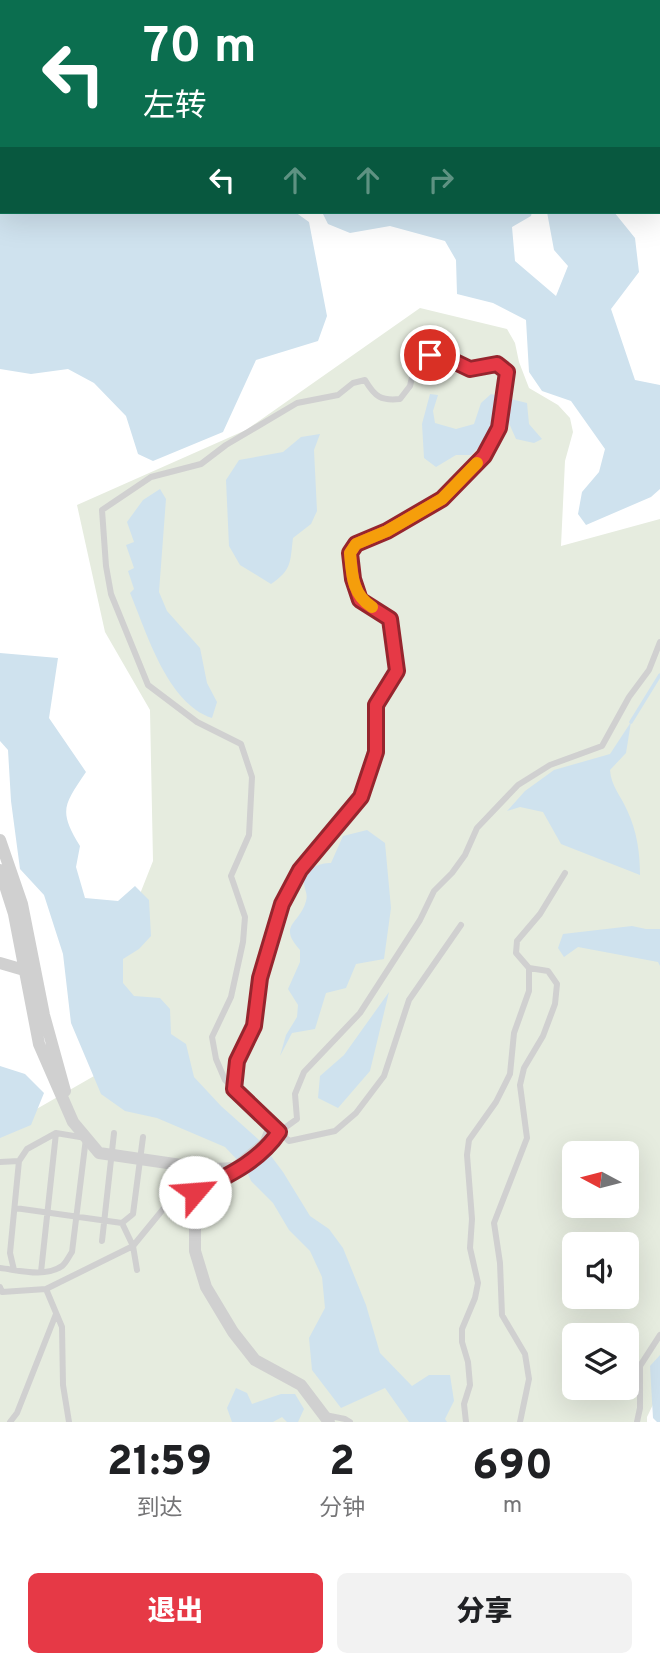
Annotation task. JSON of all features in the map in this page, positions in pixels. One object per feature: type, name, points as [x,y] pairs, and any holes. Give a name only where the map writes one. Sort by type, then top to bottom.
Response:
[{"type":"street","points":[[0,840],[22,904],[39,1044],[73,1122],[99,1153],[195,1167],[195,1251],[206,1287],[233,1332],[255,1360],[301,1385],[327,1418]]},
{"type":"street","points":[[0,870],[30,968]]},
{"type":"street","points":[[0,963],[30,968]]},
{"type":"lane","points":[[234,1089],[237,1061],[254,1026],[260,978],[282,904],[300,870],[361,797],[376,752],[376,705],[397,671],[390,619],[360,600],[353,579],[350,553],[356,544],[387,531],[442,499],[484,456],[499,428],[507,372],[497,364],[470,369],[447,358],[430,355],[416,360],[410,386],[400,400],[384,400],[374,396],[365,380],[353,383],[338,395],[297,403],[226,445],[201,464],[151,477],[102,510],[111,594],[148,685],[197,722],[241,744],[251,778],[249,835],[231,876],[245,917],[243,942],[231,997],[212,1037],[216,1059],[225,1080],[234,1089],[270,1124],[289,1141],[335,1130],[356,1113],[384,1076],[410,1000],[461,925]]},
{"type":"lane","points":[[1,1290],[46,1289],[133,1246],[169,1202],[195,1192],[237,1167],[297,1119],[295,1094],[304,1072],[360,1013],[420,920],[434,891],[452,873],[464,855],[477,828],[518,785],[550,765],[602,746],[629,697],[649,670],[660,642]]},
{"type":"lane","points":[[520,1422],[529,1379],[525,1354],[502,1315],[500,1263],[494,1223],[527,1138],[520,1085],[524,1068],[543,1036],[555,1004],[557,984],[548,971],[529,968],[516,953],[517,940],[540,914],[565,873]]},
{"type":"lane","points":[[466,1422],[464,1404],[470,1385],[462,1329],[478,1283],[470,1248],[472,1219],[467,1155],[469,1140],[496,1102],[510,1074],[514,1033],[529,990],[529,968]]},
{"type":"lane","points":[[266,1144],[270,1124]]},
{"type":"lane","points":[[41,1272],[56,1133]]},
{"type":"lane","points":[[0,1268],[29,1274],[41,1272],[61,1267],[72,1252],[86,1138],[56,1133],[27,1149],[19,1161],[10,1252],[14,1270]]},
{"type":"lane","points":[[102,1241],[114,1133]]},
{"type":"lane","points":[[15,1208],[122,1223],[133,1214],[143,1137]]},
{"type":"lane","points":[[0,1162],[19,1161]]},
{"type":"lane","points":[[195,1167],[237,1167]]},
{"type":"lane","points":[[122,1223],[133,1246],[137,1270]]},
{"type":"lane","points":[[0,1250],[10,1252]]},
{"type":"lane","points":[[46,1289],[62,1327],[63,1385],[69,1422]]},
{"type":"lane","points":[[10,1422],[17,1413],[56,1314]]},
{"type":"lane","points":[[637,1422],[640,1408],[640,1366],[660,1335]]},
{"type":"lane","points":[[327,1418],[350,1422]]},
{"type":"shaded area","points":[[420,308],[507,329],[515,343],[529,388],[558,405],[570,418],[573,432],[565,461],[561,546],[660,519],[660,1390],[647,1422],[0,1422],[0,1130],[101,1072],[104,985],[153,861],[150,710],[105,632],[77,505],[246,430]]},
{"type":"water","points":[[0,214],[298,214],[309,222],[327,316],[318,341],[256,360],[223,432],[153,461],[138,454],[126,416],[94,383],[68,369],[31,374],[0,369]]},
{"type":"water","points":[[323,214],[532,214],[512,227],[515,261],[556,296],[568,266],[554,250],[547,214],[616,214],[635,238],[639,272],[611,309],[635,380],[660,385],[660,489],[651,497],[586,525],[578,514],[582,492],[599,472],[605,449],[571,401],[542,391],[529,372],[526,320],[493,303],[457,294],[456,260],[445,241],[390,226],[350,233],[328,224]]},
{"type":"water","points":[[430,394],[438,395],[433,411],[435,423],[456,429],[474,424],[481,403],[491,394],[527,403],[529,424],[542,439],[534,443],[516,439],[508,421],[494,419],[485,441],[471,455],[456,455],[436,467],[424,458],[422,424]]},
{"type":"water","points":[[320,434],[314,450],[317,511],[311,524],[293,538],[289,565],[271,584],[240,565],[229,546],[226,480],[239,460],[283,452],[301,437]]},
{"type":"water","points":[[160,489],[166,499],[159,592],[167,611],[200,648],[207,683],[217,702],[212,718],[196,710],[171,682],[160,665],[130,593],[134,589],[128,571],[134,568],[126,545],[134,542],[127,522],[143,500]]},
{"type":"water","points":[[0,653],[58,658],[49,718],[86,772],[69,800],[66,815],[80,846],[76,867],[85,898],[118,901],[135,886],[149,900],[151,936],[139,949],[123,959],[123,983],[134,996],[160,998],[170,1009],[171,1034],[186,1044],[194,1077],[259,1140],[310,1216],[329,1229],[343,1248],[366,1305],[380,1353],[412,1386],[429,1375],[450,1375],[454,1401],[445,1419],[447,1422],[409,1422],[385,1388],[341,1408],[312,1370],[309,1338],[325,1308],[322,1277],[310,1251],[289,1230],[273,1203],[251,1181],[246,1169],[225,1147],[157,1118],[125,1111],[101,1094],[71,1023],[63,954],[44,895],[20,869],[11,801],[8,750],[0,741]]},
{"type":"water","points":[[631,722],[626,753],[610,770],[614,786],[633,826],[639,850],[640,875],[561,844],[543,812],[520,807],[507,811],[525,791],[554,770],[610,754]]},
{"type":"water","points":[[367,830],[385,843],[391,908],[384,959],[356,964],[346,988],[326,993],[315,1029],[292,1033],[280,1056],[286,1035],[297,1017],[298,1005],[288,989],[300,962],[300,950],[293,942],[290,930],[306,901],[304,879],[309,871],[317,866],[331,863],[343,836]]},
{"type":"water","points":[[632,926],[660,929],[660,966],[658,962],[578,947],[564,957],[558,948],[563,934]]},
{"type":"water","points":[[389,992],[370,1071],[338,1108],[318,1098],[320,1076],[344,1055]]},
{"type":"water","points":[[0,1066],[25,1074],[44,1093],[31,1125],[0,1138]]},
{"type":"water","points":[[660,1355],[660,1422],[657,1422],[653,1418],[650,1366]]},
{"type":"water","points":[[236,1388],[247,1393],[252,1404],[281,1394],[295,1394],[304,1409],[298,1422],[287,1422],[282,1417],[273,1422],[232,1422],[227,1408]]},
{"type":"waterway","points":[[631,722],[660,675]]},
{"type":"slow traffic","points":[[372,607],[360,600],[353,579],[350,553],[356,544],[387,531],[442,499],[477,463]]},
{"type":"route","points":[[195,1192],[240,1170],[270,1146],[279,1132],[234,1089],[237,1061],[254,1026],[260,978],[282,904],[300,870],[361,797],[376,752],[376,705],[397,671],[390,619],[360,600],[353,579],[350,553],[356,544],[387,531],[442,499],[484,456],[499,428],[507,372],[497,364],[470,369],[447,358],[430,355]]}]
